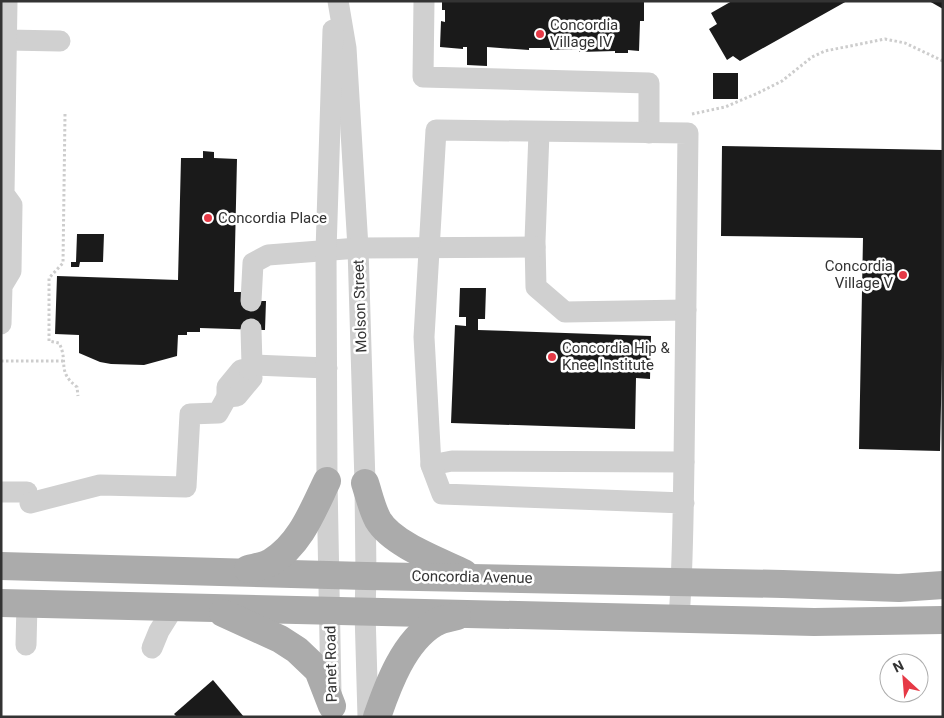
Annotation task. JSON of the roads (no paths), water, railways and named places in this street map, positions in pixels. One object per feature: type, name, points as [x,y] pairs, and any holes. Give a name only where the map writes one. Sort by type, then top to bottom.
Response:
[{"type":"main road","points":[[235,572],[270,563],[288,549],[307,524],[327,481]]},
{"type":"main road","points":[[365,483],[377,518],[386,531],[396,539],[472,577]]},
{"type":"main road","name":"Concordia Avenue","points":[[1,566],[899,588],[943,585]]},
{"type":"main road","points":[[14,604],[823,622],[943,620]]},
{"type":"main road","points":[[212,608],[280,639],[298,650],[318,670],[332,711]]},
{"type":"main road","points":[[377,717],[389,681],[413,641],[435,622],[467,614]]},
{"type":"street","points":[[1,324],[2,286],[11,271],[12,205],[4,194],[4,39],[7,1]]},
{"type":"street","points":[[330,611],[327,481],[326,251],[333,1]]},
{"type":"street","name":"Molson Street","points":[[338,1],[346,48],[358,248],[365,483],[365,612]]},
{"type":"street","points":[[424,1],[423,76],[649,84],[649,133]]},
{"type":"street","points":[[4,39],[60,41]]},
{"type":"street","points":[[679,618],[684,503],[688,133],[436,130],[424,337],[431,465],[442,494],[684,503]]},
{"type":"street","points":[[539,132],[535,247],[536,287],[565,312],[686,310]]},
{"type":"street","points":[[251,301],[253,263],[268,255],[358,248],[429,246],[535,247]]},
{"type":"street","points":[[251,329],[251,367]]},
{"type":"street","points":[[1,492],[28,498],[100,485],[186,487],[190,414],[218,413],[227,397],[227,387],[241,370],[251,367],[327,368]]},
{"type":"street","points":[[431,465],[452,461],[684,462]]},
{"type":"street","points":[[14,604],[26,645]]},
{"type":"street","points":[[152,648],[174,607]]},
{"type":"street","name":"Panet Road","points":[[330,611],[332,711]]},
{"type":"street","points":[[365,612],[368,717]]},
{"type":"place","name":"Concordia Village IV","points":[[540,34]]},
{"type":"place","name":"Concordia Place","points":[[208,218]]},
{"type":"place","name":"Concordia Village V","points":[[903,275]]},
{"type":"place","name":"Concordia Hip & Knee Institute","points":[[552,357]]}]
